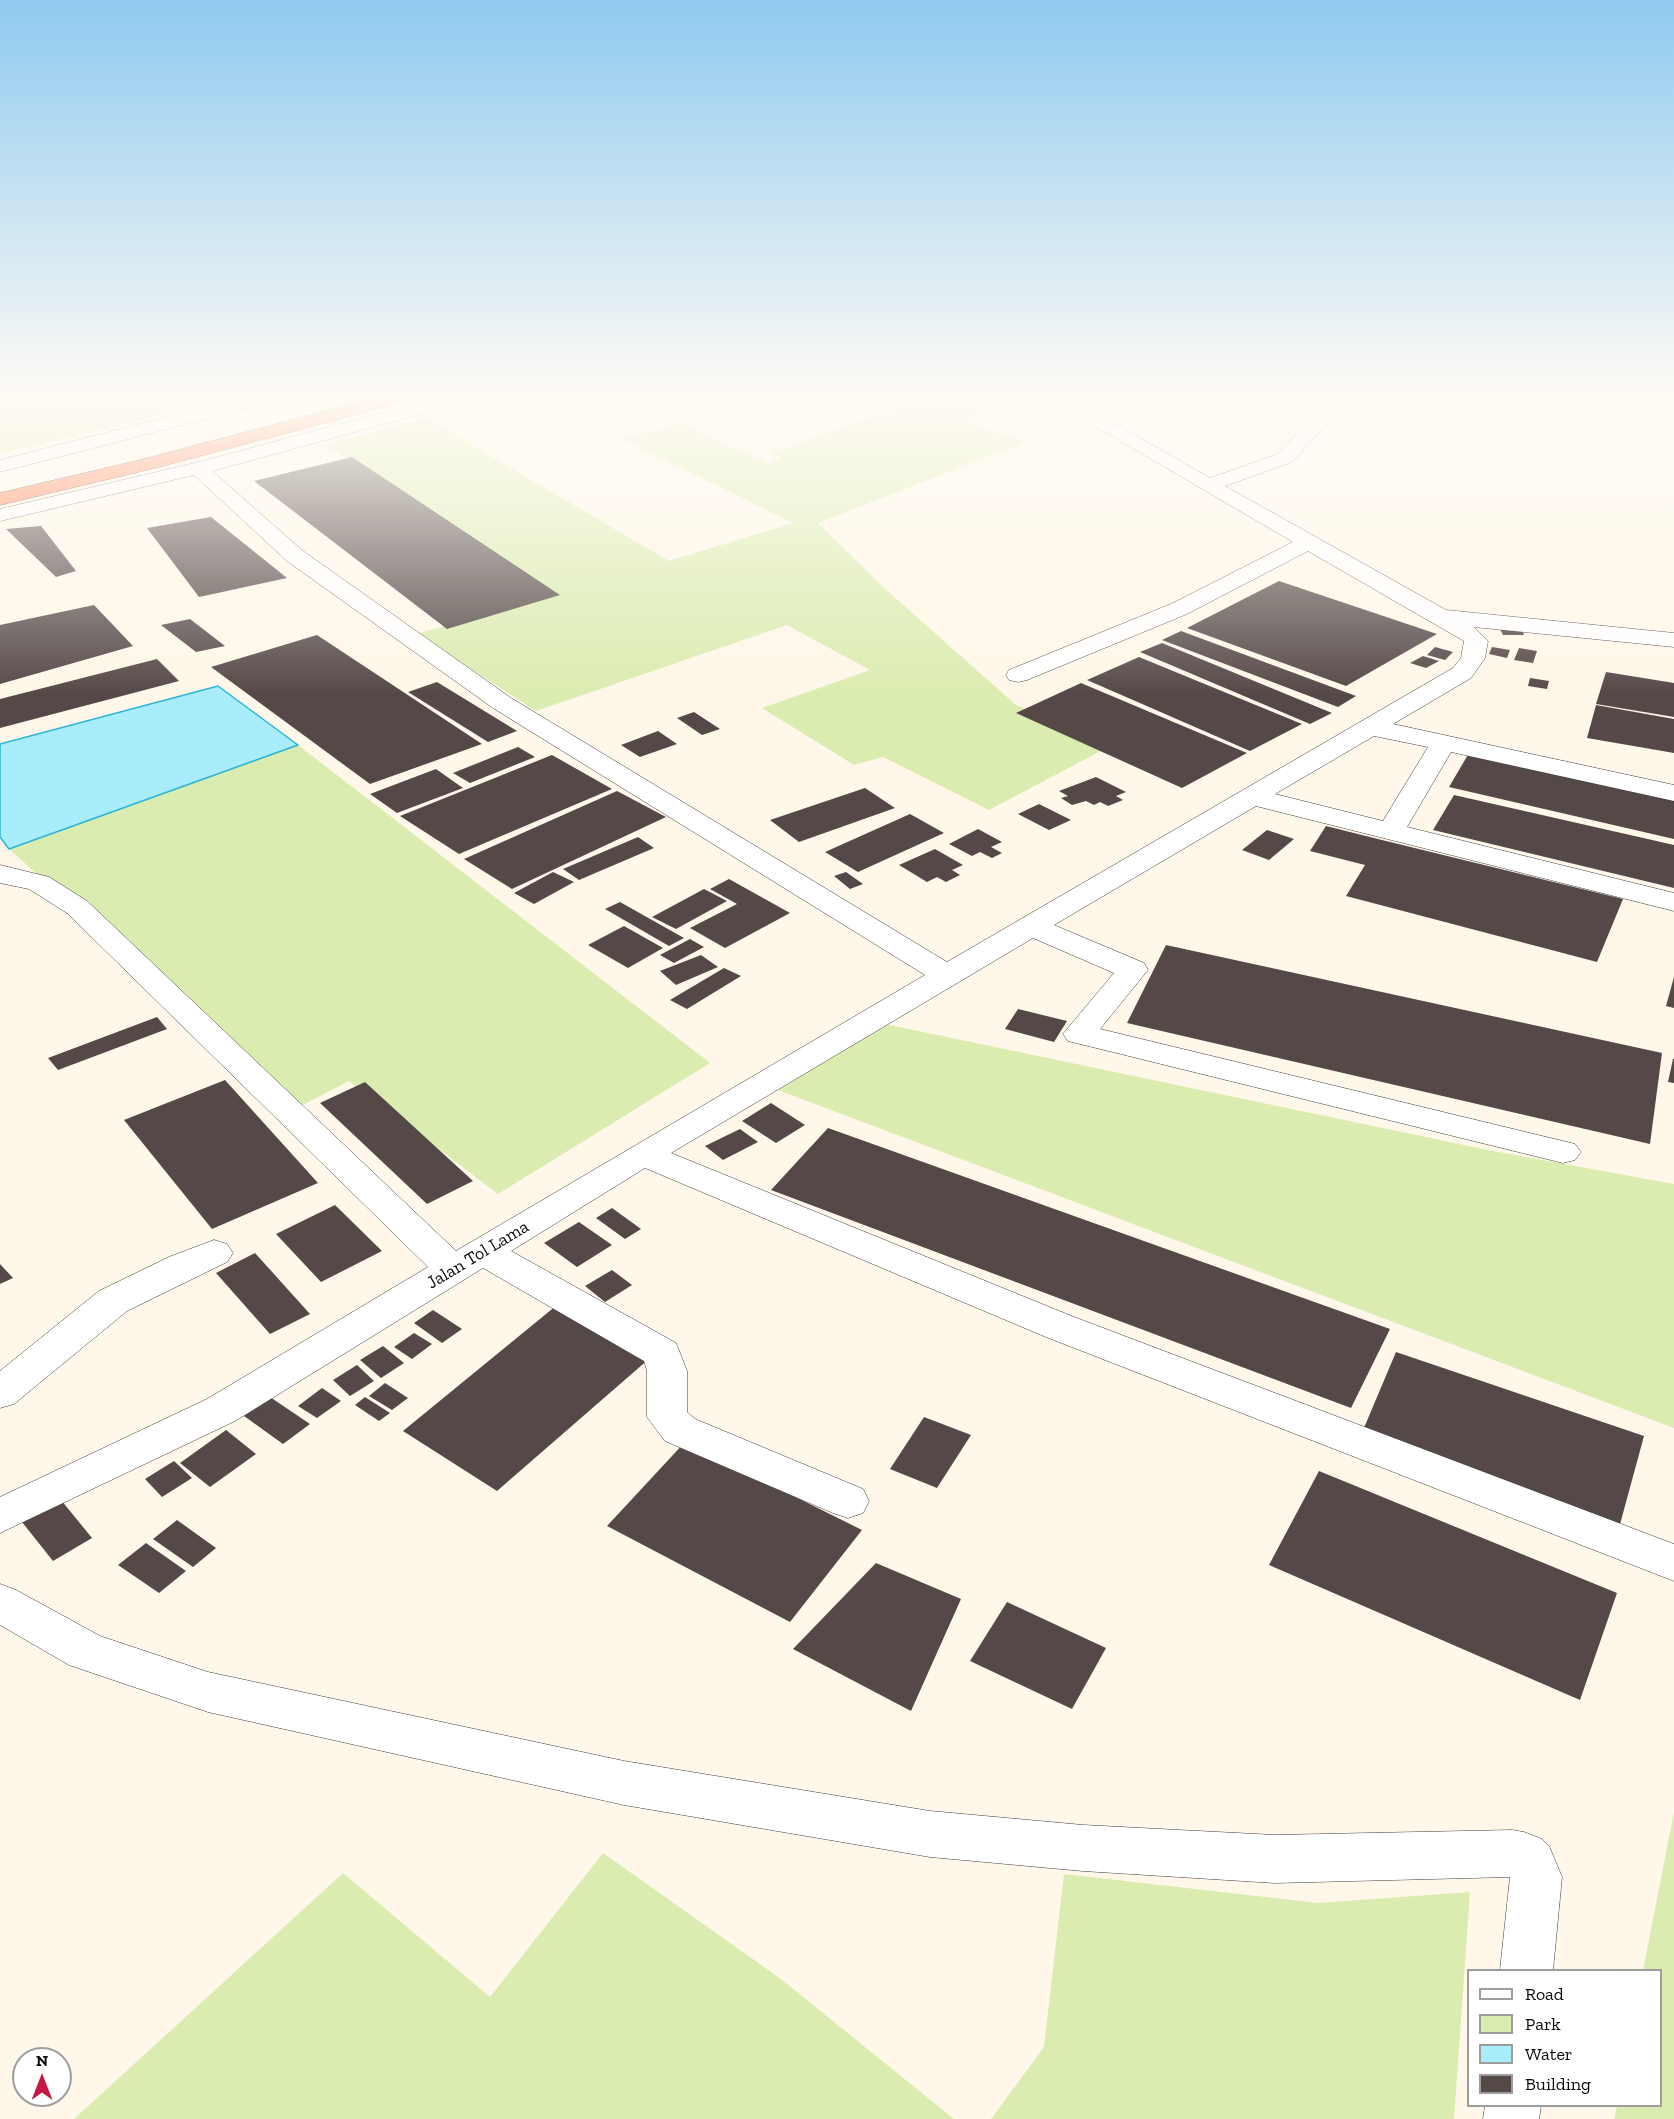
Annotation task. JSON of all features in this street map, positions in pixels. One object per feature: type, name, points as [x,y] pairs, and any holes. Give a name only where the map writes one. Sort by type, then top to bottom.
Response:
[{"type":"street","points":[[0,515],[76,497]]},
{"type":"street","points":[[231,497],[295,556],[502,703],[946,975]]},
{"type":"street","points":[[1229,497],[1442,617],[1674,640]]},
{"type":"street","points":[[1018,675],[1179,609],[1309,542]]},
{"type":"street","name":"Jalan Tol Lama","points":[[0,1516],[221,1410],[643,1154],[1462,673],[1473,658],[1476,641],[1472,635],[1442,617]]},
{"type":"street","points":[[1370,727],[1674,793]]},
{"type":"street","points":[[1390,832],[1444,743]]},
{"type":"street","points":[[1253,797],[1674,902]]},
{"type":"street","points":[[0,874],[39,883],[77,907],[468,1261],[662,1353],[667,1371],[667,1416],[680,1430],[848,1501]]},
{"type":"street","points":[[1030,926],[1133,970],[1079,1034],[1563,1152]]},
{"type":"street","points":[[643,1154],[1060,1327],[1674,1563]]},
{"type":"street","points":[[0,1393],[113,1301],[182,1266],[214,1253]]},
{"type":"street","points":[[0,1602],[85,1650],[207,1692],[624,1783],[930,1834],[1083,1848],[1275,1858],[1512,1853],[1524,1856],[1531,1863],[1536,1877],[1526,1969]]},
{"type":"green space","points":[[406,497],[560,497],[669,561],[793,523],[740,497],[884,497],[818,523],[883,587],[1016,705],[1114,744],[989,810],[883,757],[854,765],[762,708],[870,670],[787,625],[536,711],[417,634],[557,593]]},
{"type":"green space","points":[[298,745],[710,1063],[498,1194],[349,1081],[299,1107],[9,849]]},
{"type":"green space","points":[[880,1023],[1488,1150],[1674,1184],[1674,1428],[778,1090]]},
{"type":"green space","points":[[1674,1812],[1674,2119],[1614,2119],[1617,2107],[1662,2107],[1662,1969],[1643,1969]]},
{"type":"green space","points":[[603,1853],[781,1979],[954,2119],[74,2119],[343,1873],[490,1997]]},
{"type":"green space","points":[[1064,1874],[1318,1903],[1470,1892],[1454,2119],[991,2119],[1044,2047]]},
{"type":"water","points":[[218,686],[298,745],[9,849],[0,837],[0,744]]},
{"type":"building","points":[[275,497],[412,497],[560,595],[447,629]]},
{"type":"building","points":[[211,517],[287,578],[199,597],[147,528]]},
{"type":"building","points":[[41,526],[76,571],[56,577],[6,529]]},
{"type":"building","points":[[1279,581],[1437,634],[1346,686],[1187,628]]},
{"type":"building","points":[[94,605],[133,646],[0,684],[0,625]]},
{"type":"building","points":[[190,619],[225,646],[196,652],[161,625]]},
{"type":"building","points":[[1499,627],[1521,627],[1524,635],[1503,635]]},
{"type":"building","points":[[1181,631],[1356,696],[1338,707],[1162,640]]},
{"type":"building","points":[[317,635],[482,744],[370,784],[211,667]]},
{"type":"building","points":[[1162,643],[1332,713],[1310,724],[1140,652]]},
{"type":"building","points":[[1435,647],[1453,652],[1445,660],[1427,655]]},
{"type":"building","points":[[1492,647],[1510,650],[1507,658],[1489,654]]},
{"type":"building","points":[[1519,648],[1537,651],[1533,663],[1514,660]]},
{"type":"building","points":[[1423,656],[1439,661],[1426,668],[1410,663]]},
{"type":"building","points":[[1139,657],[1302,724],[1250,751],[1087,680]]},
{"type":"building","points":[[157,659],[179,681],[0,728],[0,699]]},
{"type":"building","points":[[1606,672],[1674,683],[1674,717],[1596,704]]},
{"type":"building","points":[[1530,678],[1549,681],[1547,689],[1528,686]]},
{"type":"building","points":[[437,682],[517,731],[488,742],[408,692]]},
{"type":"building","points":[[1081,683],[1247,753],[1182,788],[1016,713]]},
{"type":"building","points":[[1596,705],[1674,719],[1674,753],[1587,738]]},
{"type":"building","points":[[694,712],[720,729],[702,735],[677,718]]},
{"type":"building","points":[[658,731],[677,744],[640,757],[621,745]]},
{"type":"building","points":[[518,747],[535,757],[470,783],[453,773]]},
{"type":"building","points":[[1469,753],[1674,799],[1674,839],[1449,787]]},
{"type":"building","points":[[552,755],[612,789],[459,854],[400,816]]},
{"type":"building","points":[[436,769],[463,788],[397,813],[370,794]]},
{"type":"building","points":[[1096,777],[1126,792],[1116,796],[1123,800],[1108,806],[1100,802],[1094,805],[1086,801],[1072,805],[1061,798],[1068,796],[1059,791]]},
{"type":"building","points":[[865,788],[895,808],[799,842],[770,820]]},
{"type":"building","points":[[617,791],[666,817],[512,889],[464,859]]},
{"type":"building","points":[[1454,795],[1674,845],[1674,888],[1433,830]]},
{"type":"building","points":[[1039,804],[1071,820],[1049,830],[1018,814]]},
{"type":"building","points":[[910,814],[944,833],[858,872],[825,852]]},
{"type":"building","points":[[1326,826],[1623,899],[1597,962],[1346,896],[1365,865],[1310,851]]},
{"type":"building","points":[[978,829],[1002,842],[991,847],[1002,853],[992,858],[980,852],[972,856],[949,844]]},
{"type":"building","points":[[1267,830],[1294,839],[1269,860],[1242,850]]},
{"type":"building","points":[[638,837],[654,848],[579,880],[563,869]]},
{"type":"building","points":[[935,849],[963,865],[952,870],[960,875],[946,882],[937,877],[927,882],[899,865]]},
{"type":"building","points":[[553,872],[574,882],[534,904],[514,893]]},
{"type":"building","points":[[846,872],[863,884],[850,889],[834,876]]},
{"type":"building","points":[[729,879],[790,913],[725,948],[690,928],[737,904],[710,889]]},
{"type":"building","points":[[704,889],[727,901],[676,929],[652,917]]},
{"type":"building","points":[[620,902],[684,938],[669,946],[605,909]]},
{"type":"building","points":[[624,926],[663,948],[628,968],[588,945]]},
{"type":"building","points":[[690,939],[704,947],[674,963],[660,955]]},
{"type":"building","points":[[1166,945],[1662,1053],[1650,1144],[1127,1023]]},
{"type":"building","points":[[701,955],[718,967],[676,985],[660,971]]},
{"type":"building","points":[[724,968],[741,976],[687,1009],[670,1000]]},
{"type":"building","points":[[1674,977],[1674,1008],[1666,1006]]},
{"type":"building","points":[[1018,1009],[1067,1021],[1054,1042],[1005,1029]]},
{"type":"building","points":[[157,1017],[167,1029],[58,1070],[48,1058]]},
{"type":"building","points":[[1674,1059],[1674,1083],[1668,1082]]},
{"type":"building","points":[[225,1080],[318,1183],[212,1229],[124,1120]]},
{"type":"building","points":[[365,1082],[473,1181],[427,1204],[320,1103]]},
{"type":"building","points":[[771,1103],[805,1125],[776,1143],[742,1121]]},
{"type":"building","points":[[828,1128],[1390,1329],[1351,1408],[771,1190]]},
{"type":"building","points":[[740,1129],[758,1142],[723,1160],[705,1146]]},
{"type":"building","points":[[335,1205],[382,1251],[321,1282],[276,1234]]},
{"type":"building","points":[[612,1208],[641,1229],[625,1239],[596,1218]]},
{"type":"building","points":[[579,1222],[612,1245],[577,1267],[544,1243]]},
{"type":"building","points":[[255,1253],[310,1314],[270,1334],[216,1273]]},
{"type":"building","points":[[0,1264],[13,1278],[0,1284]]},
{"type":"building","points":[[612,1270],[632,1285],[605,1302],[585,1286]]},
{"type":"building","points":[[557,1305],[650,1358],[497,1491],[403,1431]]},
{"type":"building","points":[[433,1310],[462,1329],[442,1343],[414,1323]]},
{"type":"building","points":[[414,1333],[432,1344],[412,1359],[394,1347]]},
{"type":"building","points":[[383,1346],[404,1363],[381,1378],[360,1360]]},
{"type":"building","points":[[1396,1352],[1644,1436],[1619,1528],[1361,1435]]},
{"type":"building","points":[[357,1365],[374,1381],[350,1396],[333,1380]]},
{"type":"building","points":[[385,1383],[408,1398],[392,1410],[369,1396]]},
{"type":"building","points":[[322,1388],[341,1401],[317,1418],[298,1406]]},
{"type":"building","points":[[270,1397],[310,1424],[283,1444],[244,1416]]},
{"type":"building","points":[[365,1397],[390,1413],[379,1421],[355,1405]]},
{"type":"building","points":[[924,1417],[971,1435],[937,1488],[890,1469]]},
{"type":"building","points":[[226,1430],[256,1454],[210,1487],[180,1463]]},
{"type":"building","points":[[685,1442],[862,1530],[790,1622],[607,1526]]},
{"type":"building","points":[[174,1461],[192,1478],[162,1497],[145,1479]]},
{"type":"building","points":[[1319,1471],[1617,1593],[1580,1700],[1269,1565]]},
{"type":"building","points":[[61,1500],[92,1538],[53,1561],[22,1522]]},
{"type":"building","points":[[177,1520],[216,1548],[193,1567],[153,1539]]},
{"type":"building","points":[[146,1543],[186,1571],[159,1593],[118,1565]]},
{"type":"building","points":[[876,1563],[961,1599],[911,1711],[793,1649]]},
{"type":"building","points":[[1007,1602],[1106,1648],[1072,1709],[970,1661]]}]
